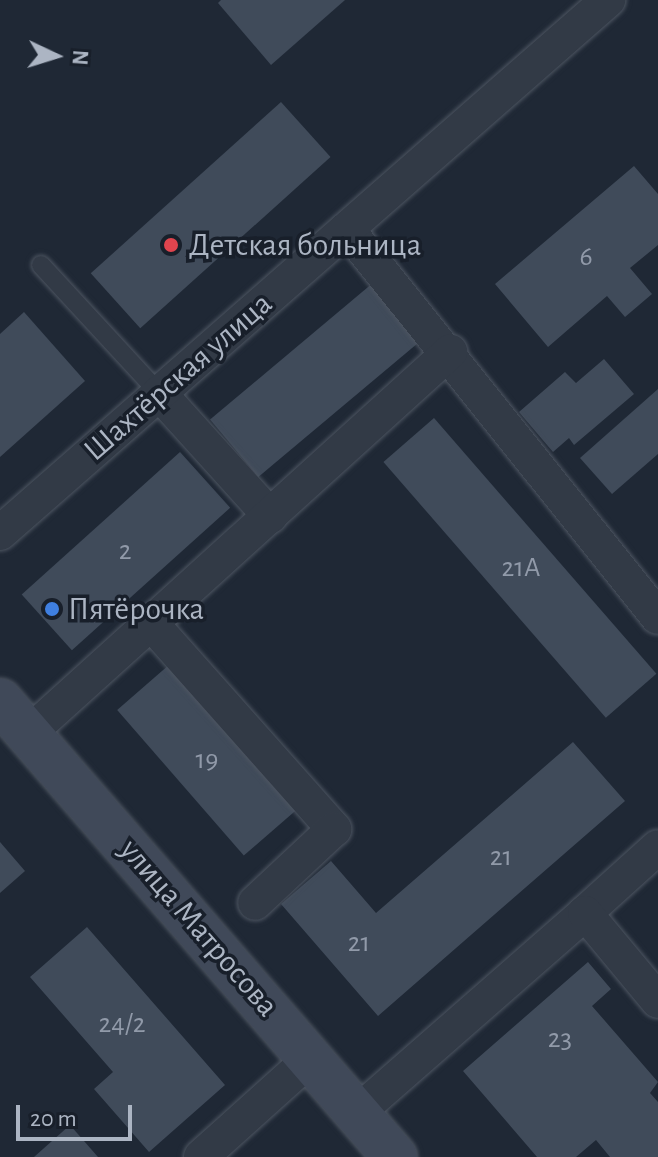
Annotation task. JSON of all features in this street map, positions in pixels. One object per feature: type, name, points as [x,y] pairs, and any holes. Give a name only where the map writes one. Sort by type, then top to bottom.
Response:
[{"type":"main road","name":"улица Матросова","points":[[0,701],[312,1057],[395,1157]]},
{"type":"street","name":"Шахтёрская улица","points":[[0,533],[608,0]]},
{"type":"street","points":[[347,229],[450,352],[658,617]]},
{"type":"street","points":[[28,734],[450,352]]},
{"type":"street","points":[[159,393],[270,516]]},
{"type":"street","points":[[151,623],[334,829],[255,903]]},
{"type":"street","points":[[358,1112],[658,847]]},
{"type":"street","points":[[585,913],[658,1001]]},
{"type":"street","points":[[201,1157],[312,1057]]},
{"type":"lane","points":[[41,265],[159,393]]},
{"type":"building","points":[[221,0],[345,0],[271,65],[218,3]]},
{"type":"building","points":[[281,102],[331,157],[140,328],[91,273]]},
{"type":"building","points":[[634,166],[658,194],[658,245],[630,268],[652,294],[625,317],[607,296],[548,347],[495,284]]},
{"type":"building","points":[[374,282],[422,339],[258,477],[210,420]]},
{"type":"building","points":[[24,312],[85,381],[0,457],[0,334]]},
{"type":"building","points":[[604,359],[634,394],[574,445],[569,438],[553,452],[519,412],[565,372],[576,383]]},
{"type":"building","points":[[658,389],[658,454],[612,494],[580,458]]},
{"type":"building","points":[[434,418],[656,674],[606,718],[383,462]]},
{"type":"building","points":[[180,452],[230,508],[72,650],[22,595]]},
{"type":"building","points":[[170,664],[297,810],[244,856],[117,710]]},
{"type":"building","points":[[573,742],[625,801],[378,1016],[281,904],[331,861],[376,913]]},
{"type":"building","points":[[0,842],[25,871],[0,893]]},
{"type":"building","points":[[87,927],[225,1085],[149,1152],[94,1089],[113,1072],[30,977]]},
{"type":"building","points":[[588,962],[611,989],[592,1006],[658,1082],[650,1093],[658,1102],[658,1157],[610,1157],[596,1140],[576,1157],[537,1157],[463,1071]]},
{"type":"building","points":[[70,1125],[98,1157],[34,1157]]},
{"type":"place","name":"Детская больница","points":[[171,245]]},
{"type":"place","name":"Пятёрочка","points":[[52,609]]}]
